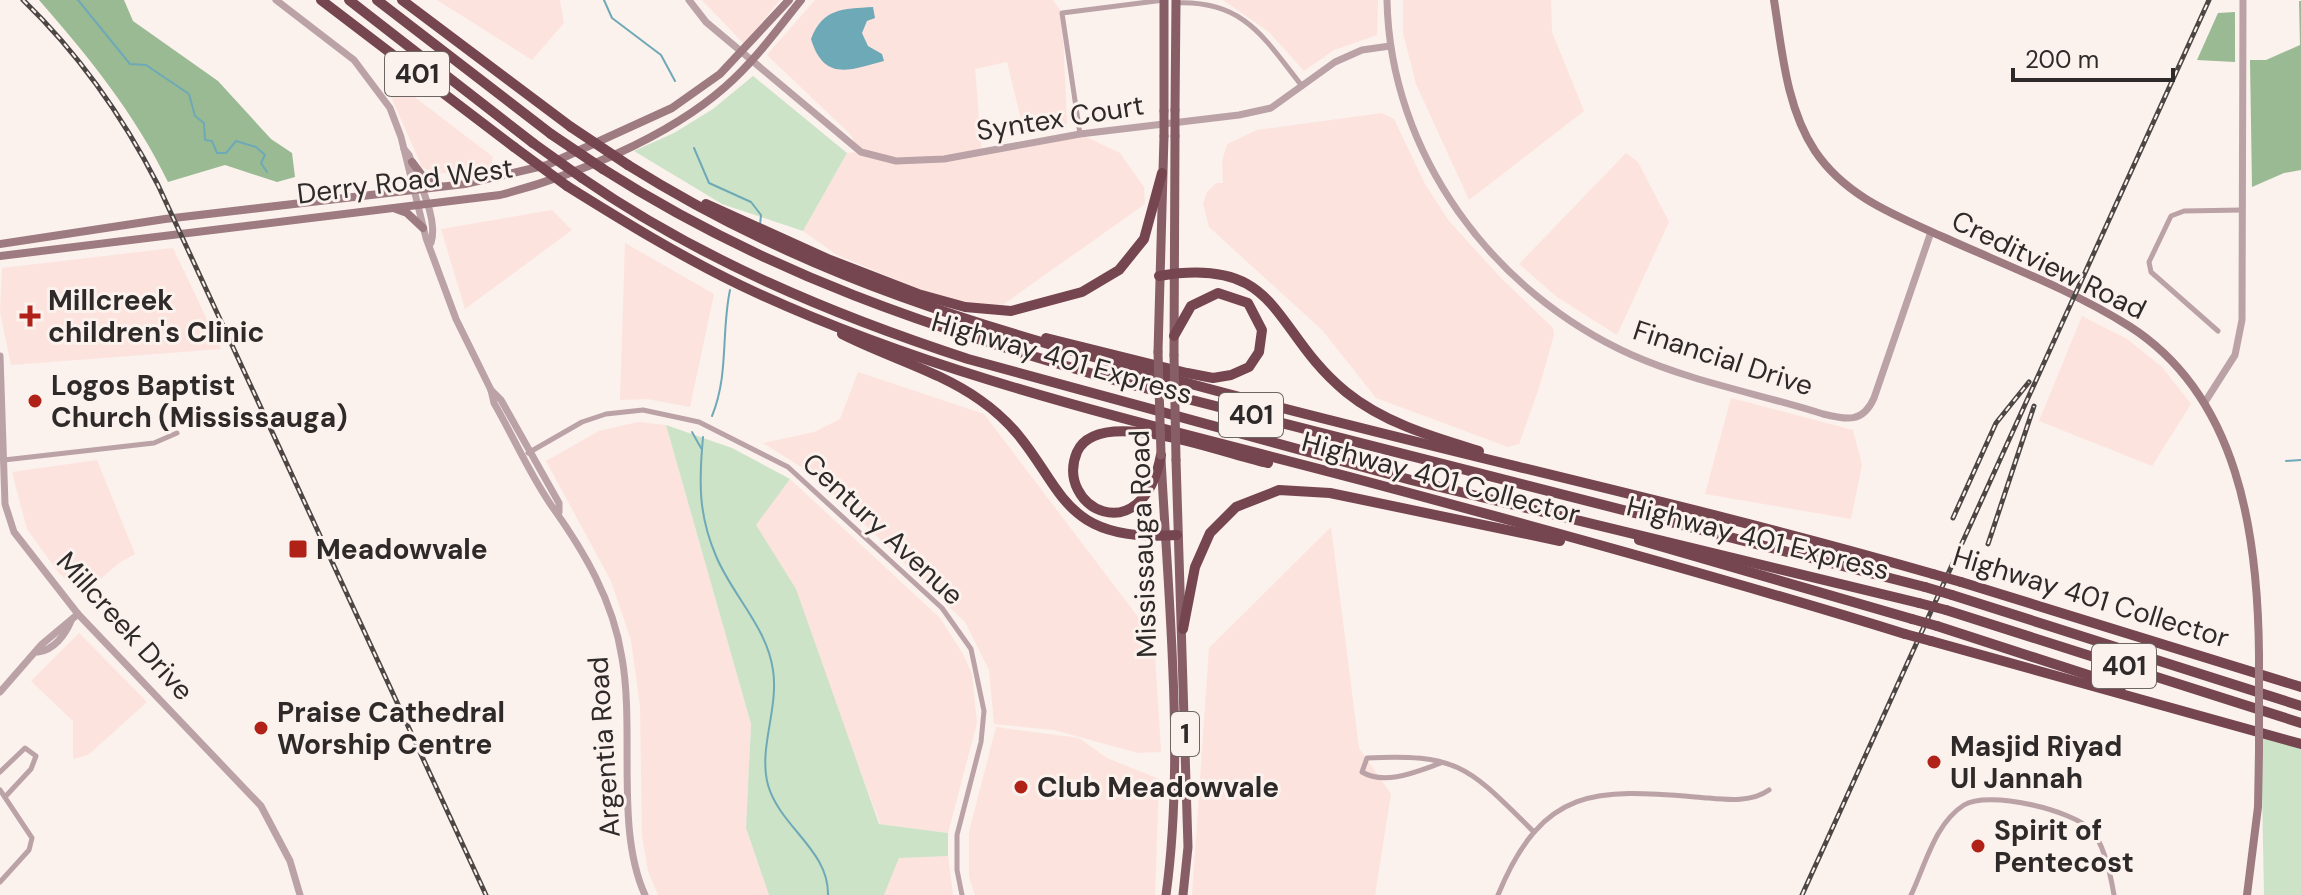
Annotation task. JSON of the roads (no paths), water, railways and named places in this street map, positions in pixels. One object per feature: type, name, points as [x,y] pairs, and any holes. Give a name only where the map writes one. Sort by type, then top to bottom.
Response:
[{"type":"highway","name":"Highway 401 Collector","points":[[321,0],[567,186],[681,255],[780,302],[873,340],[987,379],[1743,584],[1905,634],[2301,744]]},
{"type":"highway","name":"Highway 401 Express","points":[[349,0],[533,143],[582,178],[683,240],[752,275],[908,339],[1321,456],[1946,610],[2301,723]]},
{"type":"highway","name":"Highway 401 Express","points":[[377,0],[551,134],[672,213],[757,257],[867,303],[966,337],[1121,382],[1925,587],[2301,706]]},
{"type":"highway","name":"Highway 401 Collector","points":[[402,0],[571,127],[656,183],[772,246],[865,286],[947,315],[1338,424],[1768,527],[1961,582],[2301,687]]},
{"type":"highway","points":[[656,183],[918,294],[989,311],[1030,307],[1082,292],[1119,270],[1144,239],[1162,173]]},
{"type":"highway","points":[[1159,276],[1174,273],[1237,277],[1257,288],[1275,305],[1331,379],[1377,413],[1447,442],[1578,481]]},
{"type":"highway","points":[[947,315],[1213,378],[1249,367],[1259,352],[1262,330],[1248,303],[1218,293],[1191,306],[1174,336]]},
{"type":"highway","points":[[780,302],[978,398],[1014,430],[1069,507],[1090,524],[1115,534],[1177,535]]},
{"type":"highway","points":[[1161,455],[1149,495],[1126,511],[1110,512],[1094,507],[1081,497],[1073,479],[1079,447],[1091,435],[1109,429],[1127,429],[1250,459],[1358,480]]},
{"type":"highway","points":[[1183,629],[1195,567],[1210,533],[1227,514],[1249,500],[1291,489],[1330,493],[1561,541],[1743,584]]},
{"type":"highway","points":[[1537,510],[1937,626],[2234,723]]},
{"type":"main road","name":"Derry Road West","points":[[0,244],[165,219],[442,186],[512,175],[547,165],[672,108],[720,74],[789,0]]},
{"type":"main road","name":"Derry Road West","points":[[0,256],[525,189],[643,140],[707,102],[752,61],[801,0]]},
{"type":"main road","name":"Mississauga Road","points":[[1164,0],[1169,110],[1175,136],[1177,535],[1183,629],[1188,847],[1183,895]]},
{"type":"main road","name":"Creditview Road","points":[[1774,0],[1793,103],[1814,149],[1854,192],[2130,326],[2167,355],[2205,402],[2221,431],[2239,480],[2256,603],[2259,655],[2258,807],[2247,895]]},
{"type":"main road","name":"Mississauga Road","points":[[1166,895],[1171,833],[1172,725],[1158,352],[1162,173],[1176,2]]},
{"type":"main road","points":[[412,162],[424,178],[442,186]]},
{"type":"main road","points":[[391,208],[407,213],[423,228]]},
{"type":"street","name":"Argentia Road","points":[[276,0],[367,75],[390,108],[433,235],[431,243]]},
{"type":"street","name":"Syntex Court","points":[[689,0],[706,22],[844,139],[872,158],[896,161],[944,159],[1080,134],[1239,115],[1271,108],[1350,54],[1390,46]]},
{"type":"street","points":[[1080,134],[1062,13],[1164,0]]},
{"type":"street","name":"Financial Drive","points":[[1387,0],[1390,46],[1400,93],[1418,144],[1447,195],[1486,248],[1533,293],[1574,323],[1617,348],[1670,370],[1842,419],[1861,416],[1874,398],[1931,232]]},
{"type":"street","points":[[2205,402],[2227,370],[2240,339],[2243,0]]},
{"type":"street","points":[[1176,2],[1212,4],[1236,14],[1264,37],[1302,87]]},
{"type":"street","name":"Argentia Road","points":[[404,149],[412,162],[416,188]]},
{"type":"street","name":"Argentia Road","points":[[422,204],[423,228],[431,243],[456,319],[491,390],[501,400],[527,454],[559,503],[559,512],[592,569],[617,631],[628,692],[631,843],[635,869],[645,895]]},
{"type":"street","points":[[2218,331],[2151,272],[2149,262],[2171,216],[2184,211],[2242,210]]},
{"type":"street","name":"Millcreek Drive","points":[[0,356],[5,504],[14,532],[78,614],[261,806],[290,861],[300,895]]},
{"type":"street","name":"Century Avenue","points":[[527,454],[582,422],[606,414],[643,410],[699,422],[788,467],[942,608],[971,649],[980,678],[984,711],[981,742],[957,835],[957,870],[962,895]]},
{"type":"street","points":[[3,460],[154,443],[177,433]]},
{"type":"street","points":[[0,692],[60,627],[78,614]]},
{"type":"street","points":[[0,772],[25,748],[36,756],[31,769],[5,797]]},
{"type":"street","points":[[1441,763],[1407,775],[1377,778],[1362,772],[1362,763],[1367,758],[1411,755],[1458,766],[1477,777],[1534,832]]},
{"type":"street","points":[[0,790],[30,833],[32,844],[0,882]]},
{"type":"street","points":[[1499,895],[1513,858],[1534,832],[1567,807],[1613,792],[1729,800],[1760,796],[1769,790]]},
{"type":"street","points":[[1911,895],[1950,817],[1966,803],[1993,797],[2083,823],[2097,838],[2114,895]]},
{"type":"water","points":[[873,7],[875,18],[867,21],[862,33],[868,46],[882,54],[884,61],[840,70],[823,62],[811,39],[821,21],[835,12]]},
{"type":"waterway","points":[[78,0],[130,64],[146,65],[189,94],[195,116],[204,123],[205,140],[212,141],[217,153],[226,153],[236,141],[256,147],[265,155],[261,163],[267,172]]},
{"type":"waterway","points":[[604,0],[612,18],[661,55],[675,81]]},
{"type":"waterway","points":[[694,148],[709,183],[751,202],[761,215],[760,225]]},
{"type":"waterway","points":[[712,416],[721,385],[730,290]]},
{"type":"waterway","points":[[692,432],[701,448]]},
{"type":"waterway","points":[[703,437],[701,497],[710,541],[723,570],[757,625],[773,670],[773,699],[765,757],[768,785],[783,814],[821,865],[828,895]]},
{"type":"waterway","points":[[2286,461],[2301,460]]},
{"type":"railway","points":[[23,0],[63,42],[98,87],[158,185],[486,895]]},
{"type":"railway","points":[[1802,895],[2209,0]]},
{"type":"railway","points":[[1953,518],[1996,423],[2029,382]]},
{"type":"railway","points":[[1988,544],[2034,406]]},
{"type":"place","name":"Millcreek children's Clinic","points":[[30,316]]},
{"type":"place","name":"Logos Baptist Church (Mississauga)","points":[[35,401]]},
{"type":"place","name":"Meadowvale","points":[[298,549]]},
{"type":"place","name":"Praise Cathedral Worship Centre","points":[[261,728]]},
{"type":"place","name":"Masjid Riyad Ul Jannah","points":[[1934,762]]},
{"type":"place","name":"Club Meadowvale","points":[[1021,787]]},
{"type":"place","name":"Spirit of Pentecost","points":[[1978,846]]}]
